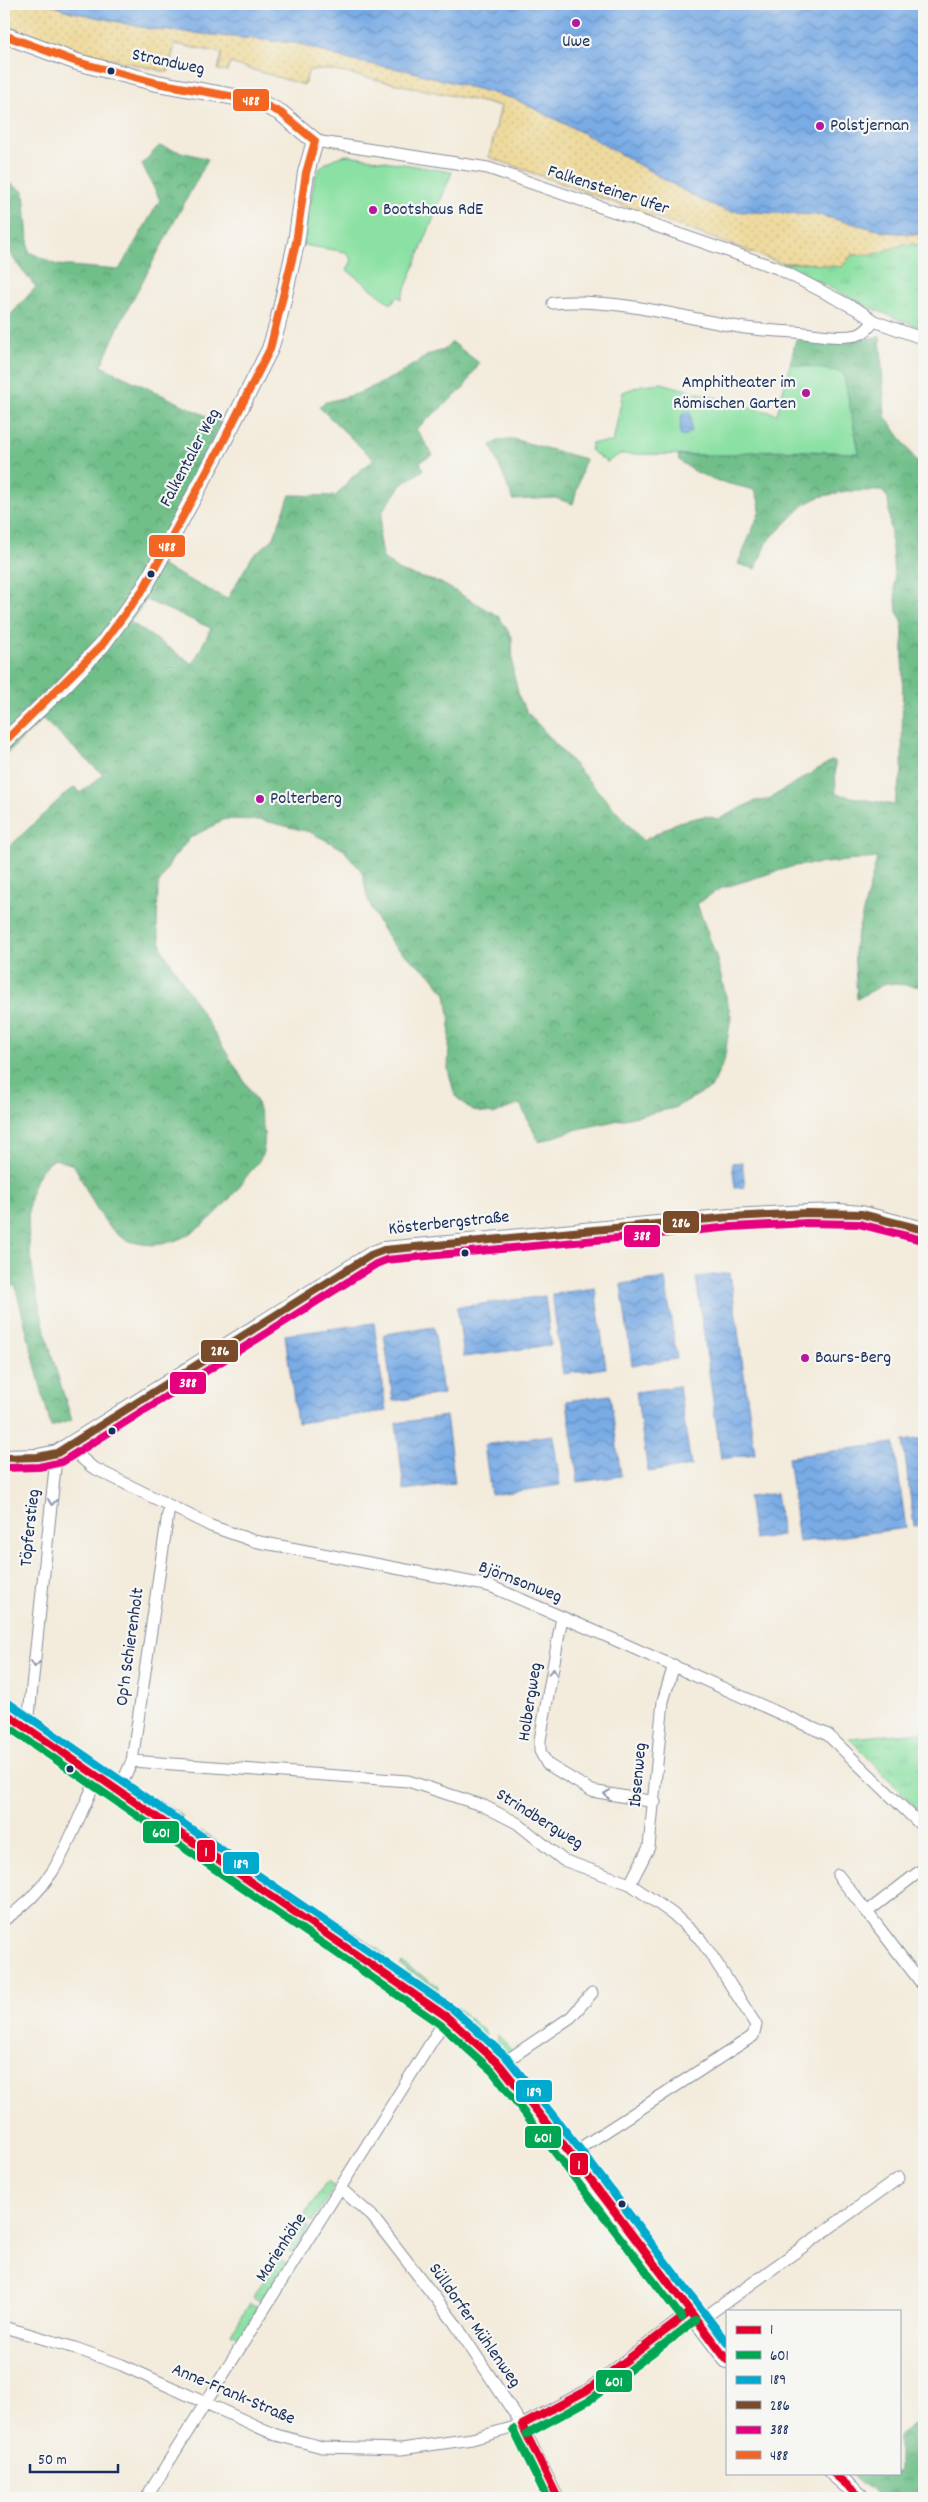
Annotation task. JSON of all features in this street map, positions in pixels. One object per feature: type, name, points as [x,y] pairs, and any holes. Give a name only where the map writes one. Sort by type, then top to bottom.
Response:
[{"type":"street","name":"Strandweg","points":[[4,35],[77,62],[157,83],[257,101],[271,106],[315,141]]},
{"type":"street","name":"Falkensteiner Ufer","points":[[315,141],[488,168],[777,268],[860,311],[874,321],[924,339]]},
{"type":"street","name":"Falkentaler Weg","points":[[4,742],[63,686],[102,645],[144,588],[222,446],[270,349],[296,243],[306,173],[315,141]]},
{"type":"street","points":[[553,303],[568,302],[617,306],[671,313],[740,327],[855,336],[867,330],[874,321]]},
{"type":"street","name":"Kösterbergstraße","points":[[4,1458],[38,1457],[52,1454],[72,1444],[371,1255],[384,1250],[721,1218],[807,1213],[839,1212],[861,1214],[924,1230]]},
{"type":"street","name":"Björnsonweg","points":[[72,1444],[78,1455],[92,1467],[169,1507],[211,1526],[254,1541],[490,1586],[674,1665],[828,1735],[924,1828]]},
{"type":"street","name":"Töpferstieg","points":[[24,1725],[29,1716],[54,1478],[55,1462],[52,1454]]},
{"type":"street","name":"Op'n Schierenholt","points":[[119,1790],[132,1761],[169,1507]]},
{"type":"street","name":"Holbergweg","points":[[562,1617],[540,1751],[547,1764],[592,1791],[655,1802]]},
{"type":"street","name":"Ibsenweg","points":[[630,1884],[649,1847],[655,1802],[663,1701],[674,1665]]},
{"type":"street","points":[[4,1712],[447,2017],[500,2066],[571,2154],[726,2359]]},
{"type":"street","name":"Strindbergweg","points":[[132,1761],[408,1781],[484,1806],[517,1823],[563,1860],[630,1884],[673,1914],[700,1939],[714,1958],[756,2025],[752,2036],[571,2154]]},
{"type":"street","points":[[4,1920],[19,1910],[38,1891],[64,1854],[98,1777]]},
{"type":"street","points":[[867,1912],[924,1868]]},
{"type":"street","points":[[838,1875],[922,1984]]},
{"type":"street","points":[[500,2066],[572,2017],[592,1993]]},
{"type":"street","name":"Marienhöhe","points":[[146,2498],[447,2017]]},
{"type":"street","name":"Anne-Frank-Straße","points":[[4,2327],[106,2359],[276,2435],[322,2447],[350,2449],[401,2450],[439,2445],[472,2439],[522,2425],[586,2391],[899,2178]]},
{"type":"street","name":"Sülldorfer Mühlenweg","points":[[340,2189],[372,2216],[454,2322],[522,2425],[558,2498]]},
{"type":"street","points":[[834,2474],[862,2498]]},
{"type":"green space","points":[[159,146],[208,159],[120,323],[101,366],[221,423],[152,558],[164,567],[227,599],[252,557],[273,539],[290,495],[336,496],[353,476],[374,460],[319,407],[323,403],[360,393],[397,375],[430,354],[444,350],[452,342],[479,363],[463,389],[416,429],[433,455],[420,461],[423,470],[401,485],[383,510],[379,539],[383,558],[399,571],[441,583],[498,616],[512,637],[513,672],[519,697],[527,712],[643,841],[678,822],[705,816],[719,819],[755,801],[767,800],[831,761],[835,761],[836,794],[894,805],[902,773],[903,632],[902,620],[897,612],[888,498],[882,491],[846,491],[819,497],[804,505],[766,543],[756,569],[738,564],[760,511],[759,501],[754,490],[696,472],[679,460],[678,455],[728,455],[744,452],[777,451],[859,453],[843,372],[790,364],[796,339],[837,341],[880,337],[885,416],[924,472],[924,987],[886,983],[857,999],[854,947],[877,858],[794,866],[719,889],[697,904],[716,956],[731,1017],[724,1061],[711,1088],[674,1108],[578,1129],[539,1142],[520,1104],[493,1114],[473,1111],[455,1096],[448,1069],[450,1023],[446,994],[430,974],[394,946],[378,922],[367,897],[363,873],[343,849],[310,832],[261,820],[225,819],[190,838],[173,858],[158,885],[157,927],[162,949],[256,1100],[264,1132],[263,1152],[258,1162],[223,1206],[210,1219],[179,1239],[162,1244],[144,1244],[125,1239],[117,1234],[95,1206],[74,1165],[55,1159],[42,1169],[31,1193],[28,1222],[31,1256],[45,1331],[72,1420],[51,1427],[15,1285],[4,1289],[4,852],[66,793],[76,787],[80,793],[103,775],[43,719],[4,756],[4,322],[36,287],[14,259],[7,243],[11,208],[4,201],[4,179],[24,192],[29,252],[57,265],[119,270],[160,200],[142,164]],"holes":[[[146,600],[211,628],[193,664],[130,622]]]},
{"type":"green space","name":"Bootshaus RdE","points":[[348,155],[452,172],[401,299],[397,296],[391,304],[347,270],[352,260],[346,252],[303,245],[315,176],[328,161]]},
{"type":"green space","points":[[905,244],[924,245],[924,329],[868,307],[781,263],[804,263],[842,267],[852,255],[875,254]]},
{"type":"green space","points":[[790,364],[843,372],[859,453],[777,450],[728,455],[620,454],[607,462],[590,450],[592,443],[613,442],[623,392],[642,385],[661,383],[777,414]]},
{"type":"green space","points":[[513,439],[585,459],[573,504],[555,498],[513,500],[491,445],[500,440]]},
{"type":"green space","points":[[924,1732],[924,1816],[849,1738]]},
{"type":"green space","points":[[154,1797],[183,1816],[178,1824],[146,1802]]},
{"type":"green space","points":[[201,1831],[242,1859],[238,1865],[197,1837]]},
{"type":"green space","points":[[247,1862],[270,1877],[266,1884],[243,1869]]},
{"type":"green space","points":[[332,1916],[382,1952],[385,1955],[384,1962],[381,1964],[365,1953],[365,1941],[342,1925],[341,1937],[327,1926]]},
{"type":"green space","points":[[402,1963],[438,1986],[436,1999],[423,1992],[422,1979],[410,1971],[410,1978],[406,1978],[406,1969],[400,1965]]},
{"type":"green space","points":[[449,2006],[458,2008],[485,2032],[486,2042],[447,2008]]},
{"type":"green space","points":[[498,2035],[514,2052],[501,2058],[494,2050]]},
{"type":"green space","points":[[327,2181],[335,2186],[312,2222],[304,2216]]},
{"type":"green space","points":[[301,2222],[309,2227],[293,2253],[285,2247]]},
{"type":"green space","points":[[278,2258],[286,2263],[262,2302],[253,2297]]},
{"type":"green space","points":[[250,2303],[258,2307],[240,2338],[232,2333]]},
{"type":"green space","points":[[924,2417],[924,2498],[881,2498],[851,2474],[900,2474],[900,2434]]},
{"type":"green space","points":[[4,2493],[77,2498],[4,2498]]},
{"type":"sand","points":[[4,4],[50,4],[68,11],[151,29],[296,43],[349,60],[409,71],[515,99],[585,134],[697,198],[727,210],[819,215],[886,232],[924,235],[924,245],[905,244],[875,254],[852,255],[842,267],[804,263],[781,263],[489,157],[501,106],[331,70],[309,70],[304,85],[230,63],[227,71],[218,70],[222,53],[175,44],[168,72],[102,57],[4,25]]},
{"type":"water","points":[[50,4],[924,4],[924,235],[886,232],[819,215],[727,211],[697,198],[585,134],[515,99],[409,71],[349,60],[296,43],[151,29],[68,11]]},
{"type":"water","points":[[688,412],[691,414],[691,432],[684,436],[680,434],[681,419],[683,413]]},
{"type":"water","points":[[742,1162],[745,1187],[735,1188],[732,1163]]},
{"type":"water","points":[[730,1273],[755,1454],[721,1459],[696,1277]]},
{"type":"water","points":[[665,1278],[677,1359],[632,1365],[621,1284]]},
{"type":"water","points":[[595,1288],[606,1368],[563,1374],[552,1294]]},
{"type":"water","points":[[545,1296],[551,1345],[464,1357],[457,1307]]},
{"type":"water","points":[[374,1323],[386,1411],[297,1423],[285,1335]]},
{"type":"water","points":[[434,1327],[443,1394],[393,1401],[384,1334]]},
{"type":"water","points":[[679,1386],[691,1466],[648,1472],[636,1392]]},
{"type":"water","points":[[610,1395],[621,1476],[578,1482],[567,1401]]},
{"type":"water","points":[[446,1416],[455,1483],[404,1490],[396,1423]]},
{"type":"water","points":[[553,1435],[560,1485],[491,1495],[484,1445]]},
{"type":"water","points":[[924,1438],[924,1525],[914,1526],[903,1441]]},
{"type":"water","points":[[894,1443],[906,1528],[799,1542],[788,1457]]},
{"type":"water","points":[[776,1493],[782,1535],[754,1539],[748,1497]]},
{"type":"transit line","name":"488","points":[[4,35],[77,62],[157,83],[257,101],[281,113],[315,141],[306,173],[296,243],[270,349],[221,446],[144,588],[102,645],[4,742]]},
{"type":"transit line","name":"286","points":[[4,1458],[38,1457],[57,1453],[371,1255],[384,1250],[731,1217],[807,1213],[861,1214],[924,1230]]},
{"type":"transit line","name":"388","points":[[4,1468],[39,1467],[62,1462],[376,1264],[386,1260],[732,1227],[807,1223],[859,1224],[922,1240]]},
{"type":"transit line","name":"189","points":[[10,1704],[454,2010],[508,2059],[579,2148],[726,2342]]},
{"type":"transit line","name":"1","points":[[4,1712],[447,2017],[500,2065],[571,2154],[726,2359]]},
{"type":"transit line","name":"601","points":[[4,1724],[441,2025],[493,2072],[682,2318]]},
{"type":"transit line","name":"1","points":[[522,2425],[586,2391],[690,2312]]},
{"type":"transit line","name":"601","points":[[527,2434],[591,2399],[696,2320]]},
{"type":"transit line","name":"1","points":[[522,2425],[558,2498]]},
{"type":"transit line","name":"601","points":[[513,2429],[547,2498]]},
{"type":"transit line","name":"1","points":[[834,2474],[862,2498]]},
{"type":"place","name":"Uwe","points":[[576,23]]},
{"type":"place","name":"Polstjernan","points":[[820,126]]},
{"type":"place","name":"Bootshaus RdE","points":[[373,210]]},
{"type":"place","name":"Amphitheater im Römischen Garten","points":[[806,393]]},
{"type":"place","name":"Polterberg","points":[[260,799]]},
{"type":"place","name":"Baurs-Berg","points":[[805,1358]]}]
